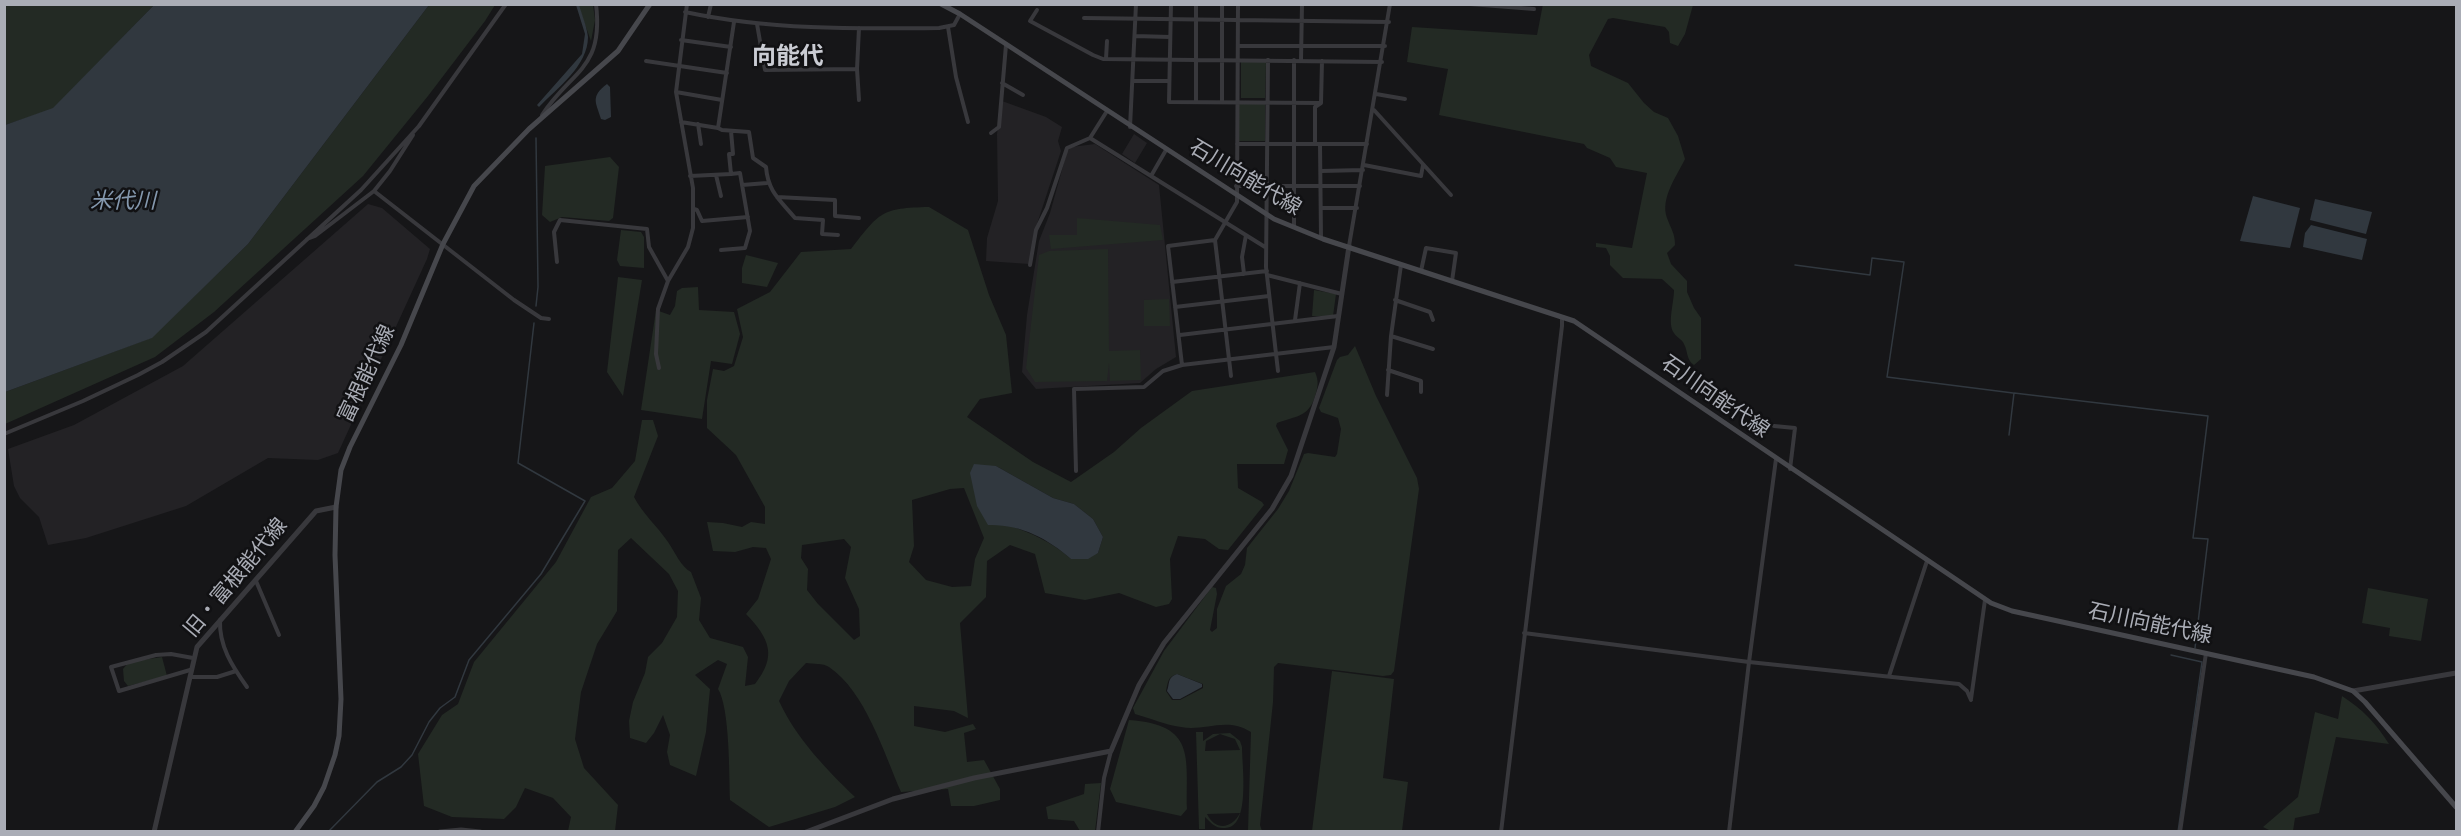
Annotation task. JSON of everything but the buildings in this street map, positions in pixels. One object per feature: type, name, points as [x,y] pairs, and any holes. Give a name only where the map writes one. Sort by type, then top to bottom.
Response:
[{"type":"main road","name":"富根能代線","points":[[295,831],[314,806],[324,787],[339,736],[341,699],[334,555],[336,507],[341,470],[350,447],[401,345],[442,244],[474,186],[540,118],[618,51],[650,4]]},
{"type":"main road","name":"石川向能代線","points":[[941,4],[960,14],[1267,216],[1321,238],[1574,321],[1984,600],[2012,611],[2314,677],[2353,691],[2372,708],[2457,807]]},
{"type":"street","points":[[304,241],[315,236],[374,191],[506,4]]},
{"type":"street","points":[[540,118],[549,104],[584,69],[594,53],[598,21],[596,4]]},
{"type":"street","points":[[681,4],[685,12]]},
{"type":"street","points":[[659,368],[656,354],[658,309],[668,280],[688,247],[694,209],[676,92],[687,4]]},
{"type":"street","points":[[708,17],[711,4]]},
{"type":"street","points":[[1130,127],[1136,4]]},
{"type":"street","points":[[1171,4],[1169,102],[1321,103]]},
{"type":"street","points":[[1196,4],[1196,102]]},
{"type":"street","points":[[1222,4],[1222,102]]},
{"type":"street","points":[[1231,376],[1215,240],[1236,202],[1239,4]]},
{"type":"street","points":[[1301,60],[1302,4]]},
{"type":"street","points":[[1098,831],[1104,778],[1111,752],[1139,685],[1164,644],[1282,493],[1298,459],[1334,347],[1349,246],[1389,22],[1390,4]]},
{"type":"street","points":[[1470,4],[1534,9]]},
{"type":"street","points":[[1037,10],[1030,21],[1093,55],[1106,59],[1382,62]]},
{"type":"street","points":[[685,12],[734,22],[826,29],[948,27],[954,25],[960,14]]},
{"type":"street","points":[[1084,18],[1389,22]]},
{"type":"street","points":[[718,128],[734,22]]},
{"type":"street","points":[[757,24],[765,70],[857,69]]},
{"type":"street","points":[[948,27],[956,77],[968,122]]},
{"type":"street","points":[[859,28],[857,69],[859,100]]},
{"type":"street","points":[[1135,36],[1170,37]]},
{"type":"street","points":[[681,40],[731,47]]},
{"type":"street","points":[[1106,59],[1107,40]]},
{"type":"street","points":[[991,133],[999,127],[1006,45]]},
{"type":"street","points":[[1238,45],[1385,46]]},
{"type":"street","points":[[1268,60],[1266,247],[1278,371]]},
{"type":"street","points":[[1294,60],[1294,228]]},
{"type":"street","points":[[1321,103],[1322,61]]},
{"type":"street","points":[[646,62],[727,73]]},
{"type":"street","points":[[1133,81],[1169,81]]},
{"type":"street","points":[[1002,84],[1023,95]]},
{"type":"street","points":[[676,92],[723,100]]},
{"type":"street","points":[[1376,94],[1405,99]]},
{"type":"street","points":[[1321,103],[1315,107],[1321,171],[1321,238]]},
{"type":"street","points":[[1373,110],[1451,195]]},
{"type":"street","points":[[1030,265],[1036,230],[1047,208],[1067,148],[1090,138],[1107,111]]},
{"type":"street","points":[[681,122],[749,132],[753,158],[766,167],[767,183],[795,218],[823,220],[822,234],[838,235]]},
{"type":"street","points":[[698,124],[701,144]]},
{"type":"street","points":[[4,434],[83,401],[171,356],[206,332],[361,190],[419,126]]},
{"type":"street","points":[[731,131],[734,154],[729,154],[731,174]]},
{"type":"street","points":[[1090,138],[1266,247]]},
{"type":"street","points":[[1237,144],[1367,144]]},
{"type":"street","points":[[1151,176],[1166,150]]},
{"type":"street","points":[[1321,171],[1364,167],[1421,176],[1424,165]]},
{"type":"street","points":[[690,176],[740,173],[750,231],[745,248],[721,250]]},
{"type":"street","points":[[716,175],[721,196]]},
{"type":"street","points":[[742,185],[767,183]]},
{"type":"street","points":[[1236,186],[1360,186]]},
{"type":"street","points":[[374,191],[514,300],[542,318],[549,319]]},
{"type":"street","points":[[776,196],[835,200],[835,216],[859,218]]},
{"type":"street","points":[[1321,208],[1357,208]]},
{"type":"street","points":[[694,209],[697,210],[702,220],[748,217]]},
{"type":"street","points":[[557,262],[554,232],[560,220],[647,229],[649,247],[668,280]]},
{"type":"street","points":[[1244,274],[1242,257],[1246,235]]},
{"type":"street","points":[[1182,364],[1168,246],[1215,240]]},
{"type":"street","points":[[1421,271],[1426,248],[1456,253],[1452,281]]},
{"type":"street","points":[[1387,395],[1391,336],[1401,265]]},
{"type":"street","points":[[1172,282],[1267,273],[1342,294]]},
{"type":"street","points":[[1295,320],[1299,283]]},
{"type":"street","points":[[1175,307],[1269,296]]},
{"type":"street","points":[[1395,300],[1430,312],[1433,320]]},
{"type":"street","points":[[1179,335],[1338,316]]},
{"type":"street","points":[[1501,831],[1562,317]]},
{"type":"street","points":[[1391,336],[1433,349]]},
{"type":"street","points":[[1076,471],[1074,389],[1144,387],[1163,371],[1182,364],[1334,347]]},
{"type":"street","points":[[1388,370],[1421,381],[1421,392]]},
{"type":"street","points":[[1774,426],[1795,428],[1790,469]]},
{"type":"street","points":[[1729,831],[1776,459]]},
{"type":"street","name":"旧・富根能代線","points":[[154,831],[190,670],[201,641],[316,511],[336,507]]},
{"type":"street","points":[[1889,676],[1927,561]]},
{"type":"street","points":[[256,581],[279,635]]},
{"type":"street","points":[[1524,633],[1749,662],[1959,684],[1971,700],[1984,600]]},
{"type":"street","points":[[220,619],[222,642],[236,671],[247,687]]},
{"type":"street","points":[[2180,831],[2206,653]]},
{"type":"street","points":[[190,670],[119,691],[111,667],[156,655],[171,654],[193,658]]},
{"type":"street","points":[[190,677],[217,677],[236,671]]},
{"type":"street","points":[[2353,691],[2457,673]]},
{"type":"street","points":[[806,831],[882,802],[974,778],[1111,752]]},
{"type":"street","points":[[440,831],[480,831]]},
{"type":"shaded area","points":[[1543,4],[1693,5],[1685,34],[1678,46],[1670,43],[1669,32],[1665,27],[1613,18],[1608,19],[1589,55],[1591,66],[1628,83],[1654,112],[1668,118],[1678,136],[1685,159],[1670,187],[1666,203],[1665,210],[1674,234],[1675,245],[1667,253],[1671,264],[1687,281],[1687,292],[1701,318],[1701,359],[1694,365],[1688,358],[1683,342],[1672,329],[1674,290],[1662,279],[1623,278],[1610,265],[1610,256],[1606,248],[1596,247],[1596,243],[1632,248],[1647,173],[1616,167],[1610,158],[1587,148],[1584,144],[1439,115],[1448,69],[1407,62],[1412,27],[1537,35]]},
{"type":"shaded area","points":[[4,5],[154,5],[53,109],[5,125]]},
{"type":"shaded area","points":[[429,5],[495,5],[428,96],[363,176],[214,312],[155,357],[5,424],[5,392],[151,338],[248,244]]},
{"type":"shaded area","points":[[578,5],[593,5],[595,20],[591,41]]},
{"type":"shaded area","points":[[1241,62],[1266,62],[1265,98],[1241,98]]},
{"type":"shaded area","points":[[1002,101],[1046,117],[1062,127],[1058,141],[1061,151],[1035,230],[1029,264],[986,261],[987,238],[998,201],[997,134]]},
{"type":"shaded area","points":[[1239,104],[1265,104],[1265,141],[1239,141]]},
{"type":"shaded area","points":[[1134,134],[1147,143],[1135,163],[1122,154]]},
{"type":"shaded area","points":[[1095,144],[1159,185],[1176,357],[1156,369],[1140,383],[1036,389],[1022,372],[1027,315],[1039,241],[1050,213],[1067,152],[1071,147]]},
{"type":"shaded area","points":[[610,157],[619,167],[613,218],[609,221],[562,217],[550,222],[542,215],[545,166]]},
{"type":"shaded area","points":[[368,204],[382,208],[430,249],[338,453],[318,460],[268,458],[186,506],[86,538],[48,545],[39,517],[20,498],[14,486],[8,449],[74,425],[183,366]]},
{"type":"shaded area","points":[[929,207],[968,230],[989,295],[1006,335],[1012,393],[980,399],[967,417],[1033,462],[1071,482],[1114,452],[1141,428],[1192,391],[1315,372],[1316,393],[1309,408],[1301,415],[1277,423],[1276,426],[1288,450],[1284,464],[1237,464],[1238,488],[1264,505],[1228,550],[1219,549],[1205,539],[1178,536],[1170,559],[1172,599],[1169,604],[1156,607],[1119,593],[1085,600],[1045,593],[1035,554],[1010,545],[987,561],[986,597],[960,623],[968,718],[954,711],[914,706],[914,726],[945,732],[973,724],[976,729],[964,733],[967,762],[984,760],[1000,789],[1000,800],[974,806],[951,806],[948,789],[901,792],[872,724],[853,691],[829,667],[806,663],[789,681],[779,701],[803,740],[855,797],[835,807],[769,827],[730,800],[727,726],[718,689],[727,664],[718,660],[695,675],[710,689],[706,732],[696,776],[670,765],[667,752],[670,735],[663,715],[646,743],[630,738],[629,721],[633,702],[645,673],[648,657],[662,643],[677,617],[678,591],[669,574],[631,538],[618,550],[617,611],[597,644],[581,692],[575,739],[584,768],[618,805],[615,831],[568,831],[571,817],[553,798],[525,788],[516,807],[504,819],[452,817],[424,806],[418,754],[442,715],[458,704],[474,662],[556,562],[591,497],[612,488],[635,461],[642,420],[653,420],[658,436],[634,497],[681,563],[691,572],[701,598],[699,620],[710,638],[743,647],[748,657],[745,686],[755,684],[766,665],[768,648],[761,632],[746,614],[758,599],[771,559],[766,548],[753,547],[735,552],[713,551],[707,522],[742,527],[751,522],[765,524],[765,507],[736,455],[707,428],[707,400],[713,369],[724,371],[734,366],[743,337],[737,309],[770,292],[801,252],[851,249],[883,214],[901,209]],"holes":[[[996,466],[1053,498],[1074,504],[1093,519],[1103,537],[1098,553],[1071,559],[1040,538],[1005,524]],[[964,488],[984,538],[975,559],[971,586],[952,587],[926,580],[909,562],[914,546],[912,500],[950,489]],[[844,539],[851,547],[845,578],[859,609],[860,636],[854,640],[807,590],[808,569],[801,558],[802,545]]]},
{"type":"shaded area","points":[[1077,218],[1160,225],[1163,240],[1051,249],[1049,235],[1077,235]]},
{"type":"shaded area","points":[[621,230],[641,232],[644,237],[644,268],[620,266],[617,260]]},
{"type":"shaded area","points":[[1108,249],[1109,351],[1140,350],[1141,380],[1110,381],[1109,363],[1107,381],[1035,382],[1026,368],[1039,255],[1049,251]]},
{"type":"shaded area","points":[[746,255],[778,263],[767,287],[742,283],[742,268]]},
{"type":"shaded area","points":[[618,277],[642,280],[623,396],[607,372]]},
{"type":"shaded area","points":[[698,287],[699,310],[734,312],[740,334],[732,364],[711,361],[702,419],[641,410],[656,310],[670,315],[675,306],[677,291],[682,288]]},
{"type":"shaded area","points":[[1314,290],[1336,294],[1333,316],[1312,316]]},
{"type":"shaded area","points":[[1169,299],[1170,326],[1144,326],[1144,300]]},
{"type":"shaded area","points":[[1355,346],[1376,396],[1417,478],[1419,489],[1394,671],[1391,675],[1383,676],[1278,663],[1274,667],[1273,702],[1260,825],[1262,831],[1248,831],[1251,732],[1233,725],[1198,728],[1175,726],[1135,714],[1133,708],[1164,651],[1212,587],[1216,588],[1217,594],[1210,630],[1212,632],[1217,628],[1217,609],[1226,586],[1241,574],[1245,565],[1247,548],[1278,509],[1289,491],[1304,454],[1335,457],[1337,454],[1341,429],[1338,418],[1321,412],[1319,408],[1337,360],[1348,355]],"holes":[[[1177,674],[1203,684],[1203,688],[1180,700],[1172,700],[1166,691],[1170,679]]]},
{"type":"shaded area","points":[[2368,588],[2428,599],[2421,641],[2389,636],[2390,628],[2362,623]]},
{"type":"shaded area","points":[[162,657],[167,676],[128,686],[124,681],[123,669],[129,662]]},
{"type":"shaded area","points":[[1332,671],[1394,679],[1383,778],[1408,782],[1402,831],[1312,831]]},
{"type":"shaded area","points":[[2342,696],[2368,717],[2389,744],[2336,737],[2319,813],[2295,818],[2293,831],[2271,831],[2263,827],[2298,797],[2315,712],[2338,719]]},
{"type":"shaded area","points":[[1129,720],[1151,723],[1166,729],[1177,736],[1183,746],[1187,773],[1187,809],[1181,816],[1116,802],[1110,789]]},
{"type":"shaded area","points":[[1196,732],[1203,732],[1203,741],[1213,734],[1230,733],[1240,741],[1242,747],[1243,795],[1242,807],[1239,818],[1233,825],[1219,828],[1205,817],[1205,829],[1199,829]],"holes":[[[1220,734],[1235,739],[1240,750],[1205,751],[1206,741]],[[1240,813],[1233,822],[1224,826],[1214,823],[1207,814]]]},
{"type":"shaded area","points":[[1101,783],[1095,831],[1080,831],[1074,821],[1048,819],[1046,807],[1084,794],[1085,784]]},
{"type":"water","name":"米代川","points":[[154,5],[429,5],[248,244],[152,338],[5,392],[5,125],[53,108]]},
{"type":"water","points":[[576,5],[579,5],[587,29],[587,48],[570,76],[539,107],[537,105],[582,54],[585,34]]},
{"type":"water","points":[[607,84],[610,87],[611,117],[605,120],[601,119],[596,96]]},
{"type":"water","points":[[2253,196],[2300,208],[2290,248],[2240,241]]},
{"type":"water","points":[[2315,199],[2372,212],[2366,234],[2310,220]]},
{"type":"water","points":[[2311,225],[2367,239],[2362,260],[2303,247],[2305,233]]},
{"type":"water","points":[[974,464],[996,466],[1053,498],[1074,504],[1093,519],[1103,537],[1098,553],[1088,559],[1071,559],[1032,534],[1011,527],[988,525],[977,506],[970,473]]},
{"type":"water","points":[[1177,674],[1202,684],[1202,687],[1180,699],[1173,699],[1167,691],[1170,679]]},
{"type":"waterway","points":[[536,138],[538,287],[536,306]]},
{"type":"waterway","points":[[1795,265],[1870,275],[1872,258],[1904,262],[1887,377],[2013,393]]},
{"type":"waterway","points":[[328,832],[377,782],[401,767],[412,755],[429,722],[440,708],[455,697],[469,660],[541,574],[585,501],[518,463],[534,323]]},
{"type":"waterway","points":[[2009,435],[2014,393],[2208,416],[2193,538],[2208,539],[2195,648]]},
{"type":"waterway","points":[[2171,655],[2202,662],[2178,832]]},
{"type":"district","name":"向能代","points":[[788,57]]}]
